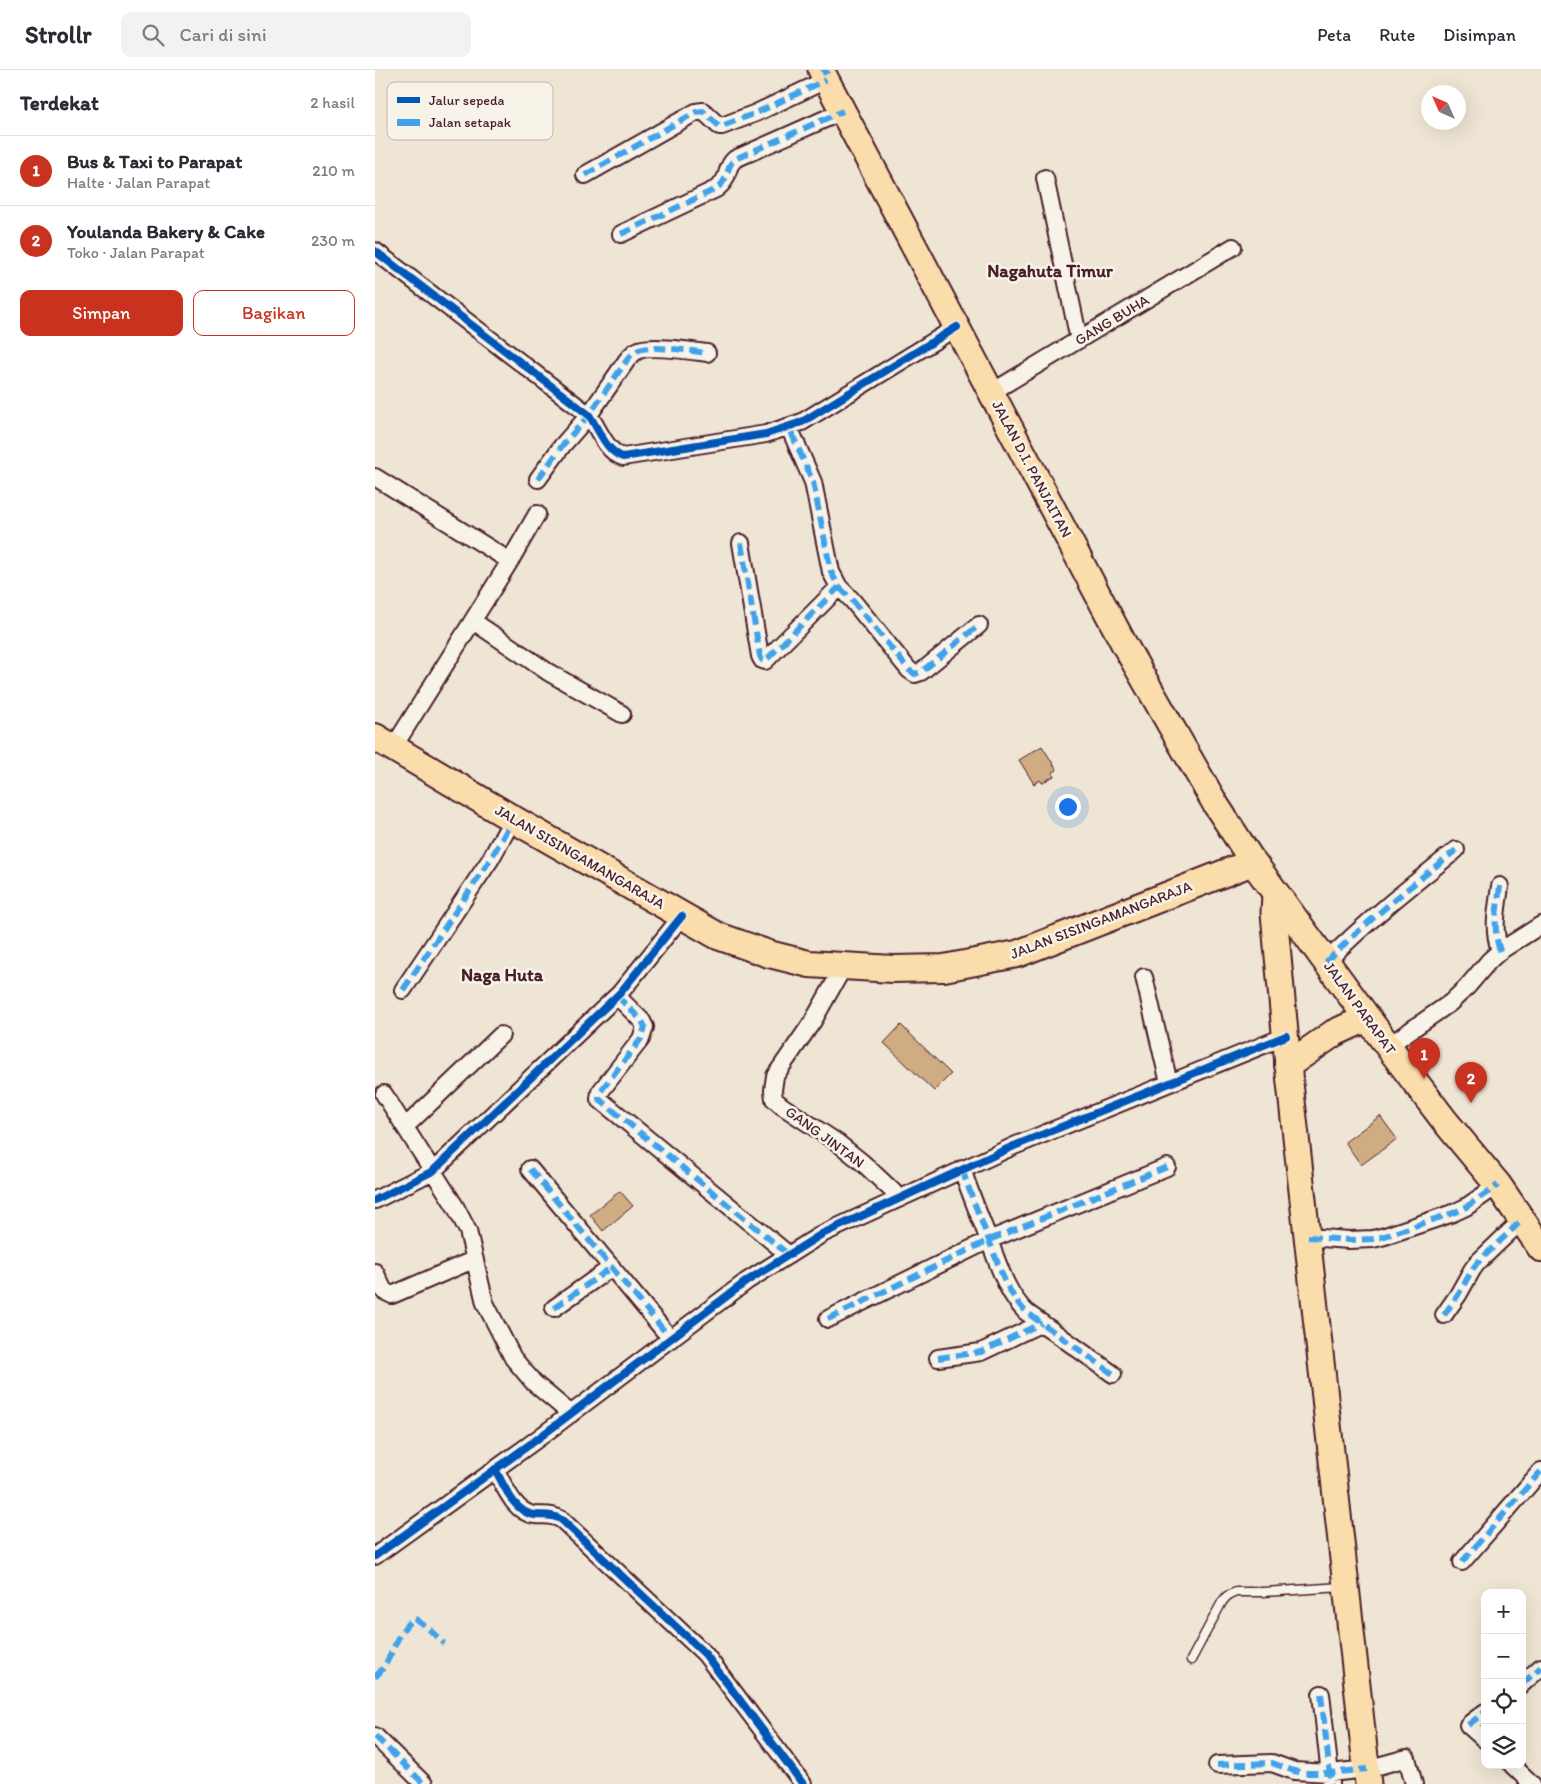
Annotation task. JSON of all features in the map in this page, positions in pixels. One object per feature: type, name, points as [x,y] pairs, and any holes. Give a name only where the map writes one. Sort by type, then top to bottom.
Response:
[{"type":"highway","name":"JALAN SISINGAMANGARAJA","points":[[384,742],[718,936],[769,954],[809,964],[893,969],[944,968],[1017,954],[1253,862]]},
{"type":"highway","name":"JALAN PARAPAT","points":[[1253,862],[1388,1046],[1444,1120],[1498,1186],[1541,1248]]},
{"type":"highway","points":[[1288,1064],[1334,1033],[1367,1018]]},
{"type":"main road","name":"JALAN D.I. PANJAITAN","points":[[825,73],[843,111],[1125,644],[1216,805],[1253,862]]},
{"type":"main road","points":[[1275,894],[1274,913],[1288,1064],[1368,1776]]},
{"type":"street","points":[[585,175],[696,112],[703,111],[719,126],[722,126],[756,113],[825,73]]},
{"type":"street","points":[[621,234],[716,190],[726,180],[731,162],[735,159],[843,111]]},
{"type":"street","points":[[1045,178],[1079,340]]},
{"type":"street","name":"GANG BUHA","points":[[992,392],[1233,248]]},
{"type":"street","points":[[375,250],[589,415],[609,447],[618,456],[623,457],[766,434],[802,422],[957,327]]},
{"type":"street","points":[[538,479],[589,415],[627,360],[640,350],[707,352]]},
{"type":"street","points":[[789,427],[813,482],[831,572],[839,587],[852,600],[909,670],[915,674],[921,672],[979,625]]},
{"type":"street","points":[[375,477],[510,561]]},
{"type":"street","points":[[384,742],[473,621],[537,514]]},
{"type":"street","points":[[741,542],[762,660],[768,659],[839,587]]},
{"type":"street","points":[[473,621],[548,672],[623,714]]},
{"type":"street","points":[[403,990],[490,860],[513,818]]},
{"type":"street","points":[[1327,962],[1383,908],[1456,850]]},
{"type":"street","points":[[1500,886],[1495,929],[1500,951]]},
{"type":"street","points":[[375,1200],[433,1172],[617,996],[682,916]]},
{"type":"street","points":[[1388,1046],[1450,1002],[1467,987],[1500,951],[1540,928]]},
{"type":"street","name":"GANG JINTAN","points":[[843,966],[813,1021],[775,1076],[774,1099],[838,1143],[863,1163],[900,1198]]},
{"type":"street","points":[[1144,977],[1169,1083]]},
{"type":"street","points":[[617,996],[641,1020],[645,1027],[641,1039],[600,1092],[599,1099],[789,1255]]},
{"type":"street","points":[[405,1127],[501,1034]]},
{"type":"street","points":[[375,1556],[571,1414],[747,1281],[822,1234],[962,1169],[1286,1036]]},
{"type":"street","points":[[384,1094],[455,1206],[468,1231],[473,1260],[485,1303],[513,1358],[534,1382],[571,1414]]},
{"type":"street","points":[[828,1319],[989,1240],[1167,1167]]},
{"type":"street","points":[[530,1169],[671,1339]]},
{"type":"street","points":[[962,1169],[1009,1290],[1016,1302],[1026,1312],[1113,1374]]},
{"type":"street","points":[[1308,1237],[1349,1240],[1373,1239],[1385,1236],[1467,1207],[1498,1186]]},
{"type":"street","points":[[1444,1315],[1459,1295],[1471,1270],[1522,1220]]},
{"type":"street","points":[[375,1272],[384,1290],[389,1295],[392,1295],[473,1260]]},
{"type":"street","points":[[554,1308],[612,1267]]},
{"type":"street","points":[[937,1358],[981,1352],[1041,1323]]},
{"type":"street","points":[[495,1469],[513,1500],[522,1508],[529,1514],[551,1515],[562,1520],[705,1654],[803,1784]]},
{"type":"street","points":[[1462,1562],[1541,1470]]},
{"type":"street","points":[[1526,1680],[1541,1667]]},
{"type":"street","points":[[1321,1694],[1331,1779]]},
{"type":"street","points":[[1481,1715],[1468,1724],[1481,1736]]},
{"type":"street","points":[[375,1736],[423,1784]]},
{"type":"street","points":[[1217,1765],[1271,1763],[1331,1779],[1368,1776],[1407,1758],[1414,1784]]},
{"type":"street","points":[[1516,1769],[1532,1784]]},
{"type":"lane","points":[[1191,1660],[1227,1596],[1236,1592],[1347,1586]]},
{"type":"building","points":[[1042,746],[1057,770],[1053,772],[1054,776],[1042,783],[1040,780],[1034,784],[1019,760]]},
{"type":"building","points":[[901,1025],[951,1074],[934,1091],[884,1043]]},
{"type":"building","points":[[1380,1116],[1397,1139],[1361,1165],[1345,1142]]},
{"type":"building","points":[[620,1191],[633,1206],[603,1231],[590,1215]]},
{"type":"marked path","points":[[822,73],[829,70]]},
{"type":"marked path","points":[[585,175],[696,112],[703,111],[719,126],[722,126],[756,113],[826,80]]},
{"type":"marked path","points":[[621,234],[716,189],[724,181],[735,159],[843,111]]},
{"type":"marked path","points":[[538,479],[562,446],[589,415],[627,360],[634,353],[639,350],[653,348],[707,353]]},
{"type":"marked path","points":[[741,543],[760,656],[765,661],[839,587],[831,572],[813,482],[789,427]]},
{"type":"marked path","points":[[839,587],[852,600],[909,670],[915,674],[921,672],[979,625]]},
{"type":"marked path","points":[[403,990],[490,860],[513,819]]},
{"type":"marked path","points":[[1326,962],[1373,918],[1456,850]]},
{"type":"marked path","points":[[1500,886],[1496,934],[1500,951]]},
{"type":"marked path","points":[[617,996],[642,1021],[645,1027],[641,1039],[600,1092],[599,1099],[789,1255]]},
{"type":"marked path","points":[[828,1319],[989,1240],[1167,1167]]},
{"type":"marked path","points":[[530,1169],[671,1339]]},
{"type":"marked path","points":[[962,1169],[1002,1274],[1014,1298],[1026,1312],[1113,1374]]},
{"type":"marked path","points":[[1308,1237],[1349,1240],[1373,1239],[1385,1236],[1453,1213],[1466,1207],[1498,1185]]},
{"type":"marked path","points":[[1444,1315],[1477,1263],[1522,1220]]},
{"type":"marked path","points":[[554,1308],[612,1267]]},
{"type":"marked path","points":[[938,1358],[981,1352],[1042,1323]]},
{"type":"marked path","points":[[1462,1562],[1541,1471]]},
{"type":"marked path","points":[[375,1677],[386,1663],[402,1631],[414,1618],[428,1628],[444,1644]]},
{"type":"marked path","points":[[1526,1680],[1541,1667]]},
{"type":"marked path","points":[[1321,1694],[1331,1784]]},
{"type":"marked path","points":[[1468,1725],[1481,1715]]},
{"type":"marked path","points":[[375,1736],[424,1784]]},
{"type":"marked path","points":[[1217,1765],[1272,1763],[1304,1773],[1330,1773],[1367,1769]]},
{"type":"cycle path","points":[[375,251],[589,415],[607,445],[623,457],[766,434],[802,422],[957,327]]},
{"type":"cycle path","points":[[375,1200],[433,1171],[620,993],[682,916]]},
{"type":"cycle path","points":[[375,1556],[536,1440],[747,1281],[822,1234],[1014,1146],[1286,1036]]},
{"type":"cycle path","points":[[495,1469],[515,1504],[528,1513],[552,1516],[562,1520],[705,1654],[803,1784]]},
{"type":"place","name":"Bus & Taxi to Parapat","points":[[1424,1079]]},
{"type":"place","name":"Youlanda Bakery & Cake","points":[[1471,1103]]},
{"type":"district","name":"Nagahuta Timur","points":[[1050,271]]},
{"type":"district","name":"Naga Huta","points":[[502,975]]}]
